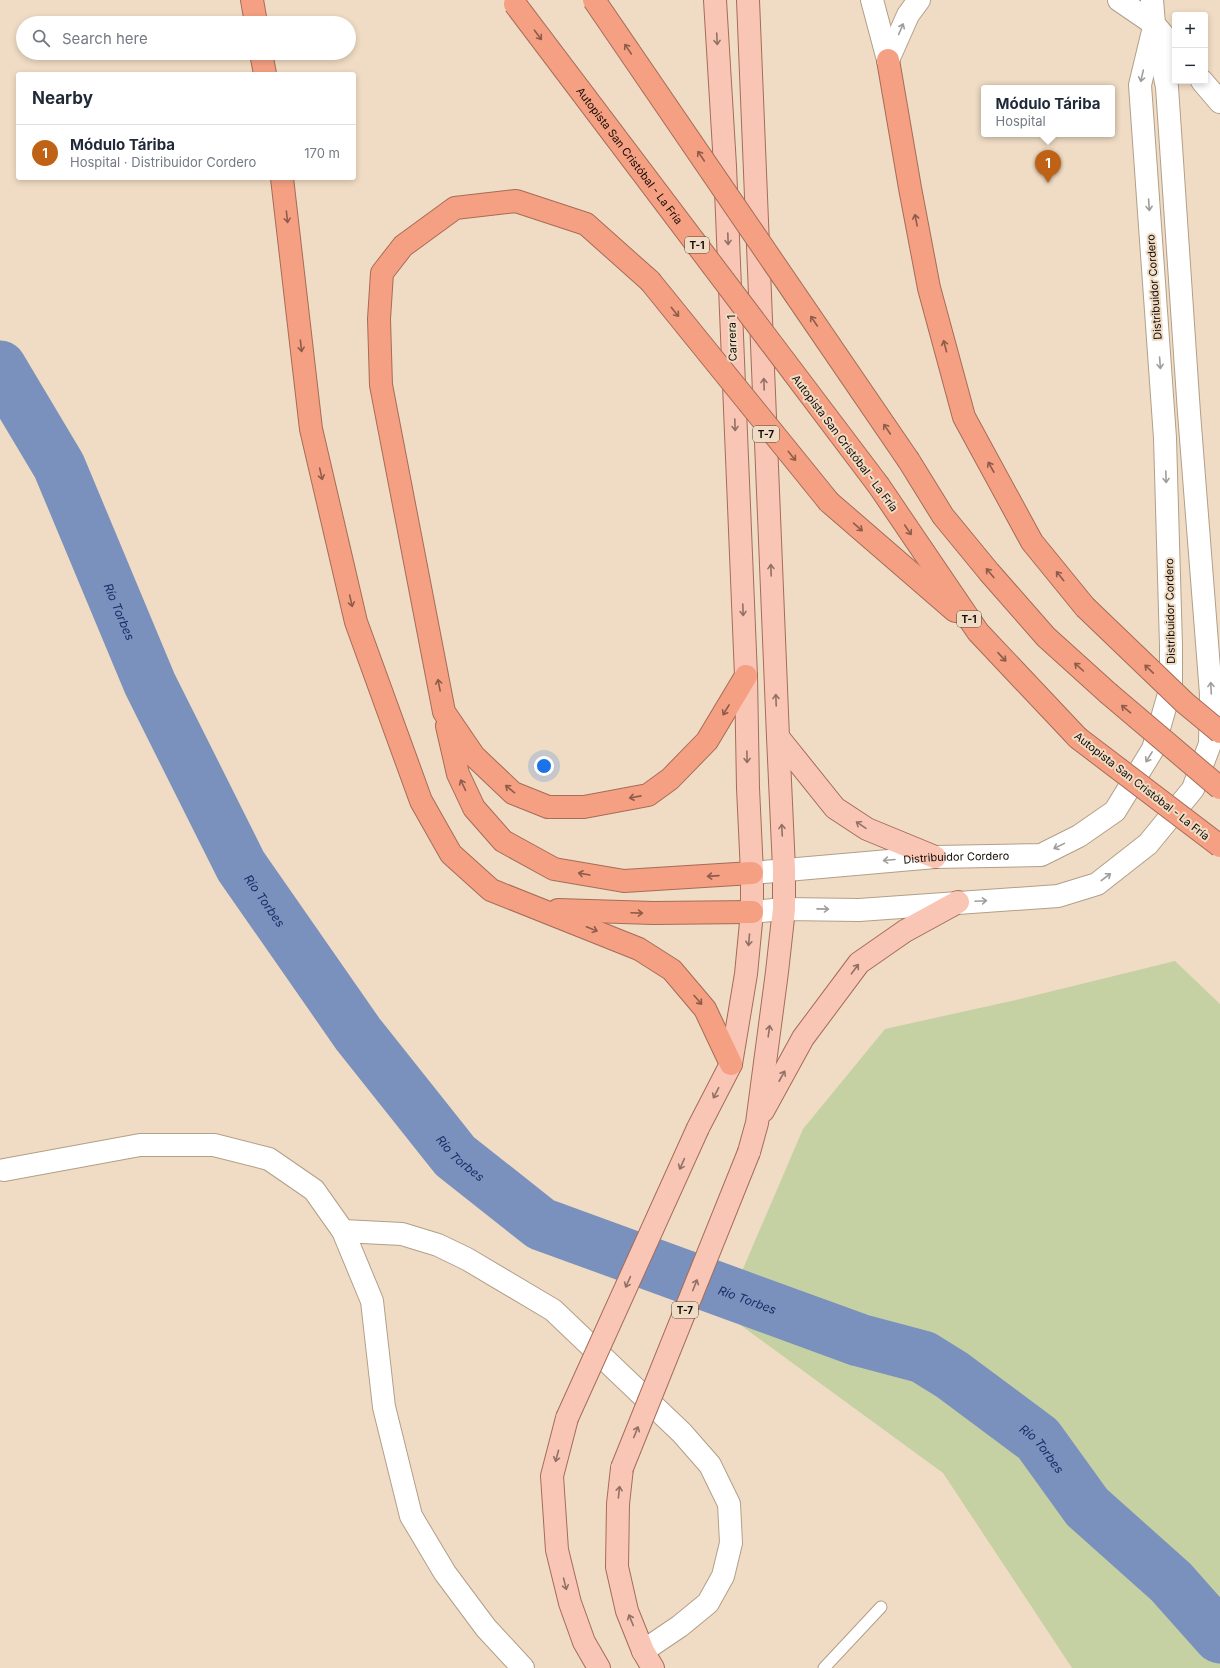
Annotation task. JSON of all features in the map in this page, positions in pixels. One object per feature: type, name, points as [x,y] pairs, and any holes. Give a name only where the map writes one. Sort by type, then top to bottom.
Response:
[{"type":"highway","points":[[252,0],[255,16]]},
{"type":"highway","points":[[594,0],[909,461],[943,516],[988,572],[1046,637],[1108,693],[1220,788]]},
{"type":"highway","name":"Autopista San Cristóbal - La Fría","points":[[513,2],[878,486],[978,632],[1078,738],[1220,846]]},
{"type":"highway","points":[[262,60],[265,72]]},
{"type":"highway","points":[[888,60],[929,288],[964,417],[1032,542],[1085,607],[1185,703],[1220,732]]},
{"type":"highway","points":[[282,180],[311,429],[356,622],[421,801],[451,854],[490,890],[542,909],[640,949],[672,970],[705,1009],[730,1064]]},
{"type":"highway","points":[[752,873],[624,881],[554,869],[502,841],[474,808],[458,774],[444,712],[381,385],[379,319],[382,273],[403,246],[455,208],[516,202],[586,224],[650,281],[829,502],[978,632]]},
{"type":"highway","points":[[444,712],[474,756],[513,793],[548,807],[584,807],[648,795],[670,778],[707,741],[746,676]]},
{"type":"highway","points":[[542,909],[653,913],[752,912]]},
{"type":"main road","name":"Carrera 1","points":[[599,1668],[584,1642],[572,1609],[557,1550],[552,1476],[567,1418],[698,1128],[730,1064],[746,974],[752,912],[746,676],[725,166],[715,0]]},
{"type":"main road","name":"T-7","points":[[648,1659],[627,1611],[617,1567],[618,1504],[622,1468],[749,1152],[757,1123],[784,909],[784,869],[748,0]]},
{"type":"main road","points":[[778,737],[835,808],[867,829],[935,857]]},
{"type":"main road","points":[[757,1123],[803,1038],[859,963],[906,931],[958,902]]},
{"type":"street","points":[[872,0],[888,60]]},
{"type":"street","points":[[888,60],[908,15],[919,0]]},
{"type":"street","points":[[1120,0],[1154,24],[1174,48]]},
{"type":"street","points":[[752,912],[784,909],[859,910],[1058,896],[1097,884],[1148,844],[1193,789],[1210,744],[1211,694],[1189,413],[1167,87],[1154,24],[1152,0]]},
{"type":"street","name":"Distribuidor Cordero","points":[[752,873],[935,857],[1041,855],[1079,836],[1115,811],[1153,749],[1171,686],[1165,438],[1140,85],[1154,24]]},
{"type":"street","points":[[1205,84],[1220,102]]},
{"type":"street","points":[[4,1170],[140,1145],[214,1145],[269,1159],[314,1190],[343,1231],[372,1301],[384,1407],[411,1516],[454,1585],[486,1628],[522,1668]]},
{"type":"street","points":[[343,1231],[402,1234],[438,1245],[467,1259],[553,1310],[682,1433],[710,1465],[729,1504],[731,1543],[723,1576],[708,1602],[680,1626],[648,1659]]},
{"type":"lane","points":[[824,1668],[881,1607]]},
{"type":"green space","points":[[1175,961],[1220,1004],[1220,1668],[1072,1668],[943,1473],[724,1313],[803,1129],[885,1029],[1020,999]]},
{"type":"waterway","name":"Río Torbes","points":[[0,367],[59,466],[150,684],[241,866],[358,1034],[455,1156],[541,1224],[859,1340],[923,1357],[952,1375],[1038,1439],[1087,1507],[1171,1582],[1220,1637]]},
{"type":"place","name":"Módulo Táriba","points":[[1048,183]]}]
